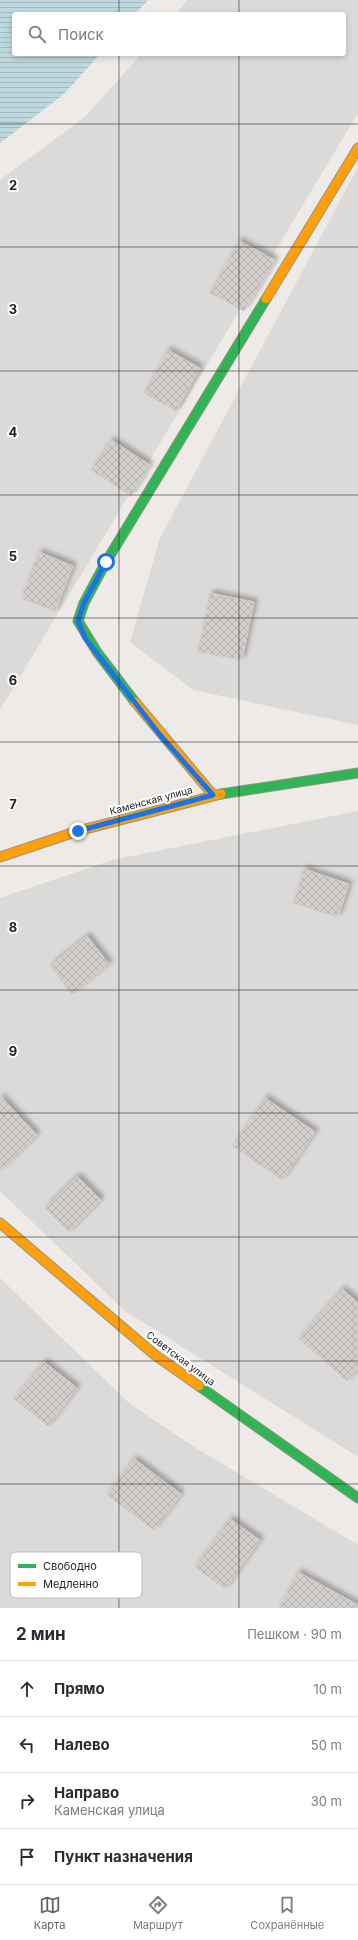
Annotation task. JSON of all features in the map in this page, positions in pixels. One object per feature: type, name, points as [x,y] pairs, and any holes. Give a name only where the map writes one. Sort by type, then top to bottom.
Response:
[{"type":"street","points":[[213,795],[143,714],[85,638],[78,621],[84,603],[106,562],[358,148]]},
{"type":"street","name":"Каменская улица","points":[[0,857],[78,831],[213,795],[358,773]]},
{"type":"street","name":"Советская улица","points":[[0,1223],[155,1355],[358,1498]]},
{"type":"shaded area","points":[[187,0],[358,0],[358,113],[0,710],[0,180],[86,116],[139,56],[346,56],[346,12],[178,12]]},
{"type":"shaded area","points":[[358,167],[358,725],[193,690],[130,642],[160,538]]},
{"type":"shaded area","points":[[358,811],[358,1457],[125,1311],[0,1191],[0,898],[112,860]]},
{"type":"shaded area","points":[[0,1278],[129,1403],[196,1448],[358,1545],[358,1608],[0,1608]]},
{"type":"water","points":[[0,0],[148,0],[137,12],[12,12],[12,56],[98,56],[64,94],[0,143]]},
{"type":"building","points":[[239,241],[275,260],[244,311],[210,293]]},
{"type":"building","points":[[168,350],[200,368],[176,411],[144,393]]},
{"type":"building","points":[[111,440],[150,465],[131,496],[91,470]]},
{"type":"building","points":[[39,552],[73,566],[55,611],[21,598]]},
{"type":"building","points":[[210,593],[254,602],[242,660],[198,652]]},
{"type":"building","points":[[304,869],[349,884],[338,917],[293,903]]},
{"type":"building","points":[[87,936],[109,964],[72,994],[50,966]]},
{"type":"building","points":[[0,1096],[37,1135],[0,1171]]},
{"type":"building","points":[[265,1098],[315,1132],[282,1180],[233,1146]]},
{"type":"building","points":[[77,1176],[101,1200],[69,1232],[45,1208]]},
{"type":"building","points":[[342,1289],[358,1303],[358,1368],[347,1381],[299,1339]]},
{"type":"building","points":[[44,1362],[77,1388],[48,1426],[14,1399]]},
{"type":"building","points":[[134,1459],[181,1494],[154,1530],[107,1495]]},
{"type":"building","points":[[230,1519],[260,1540],[225,1589],[195,1567]]},
{"type":"building","points":[[298,1572],[358,1605],[358,1608],[279,1608]]},
{"type":"traffic: fast","points":[[135,702],[97,652],[78,621],[84,603],[106,562],[266,299]]},
{"type":"traffic: fast","points":[[221,794],[358,773]]},
{"type":"traffic: fast","points":[[199,1386],[358,1498]]},
{"type":"traffic: slow","points":[[266,299],[358,148]]},
{"type":"traffic: slow","points":[[135,702],[213,795]]},
{"type":"traffic: slow","points":[[0,857],[78,831],[221,794]]},
{"type":"traffic: slow","points":[[0,1223],[155,1355],[199,1386]]},
{"type":"route","points":[[78,831],[213,795],[160,735],[85,638],[78,621],[84,603],[106,562]]}]
